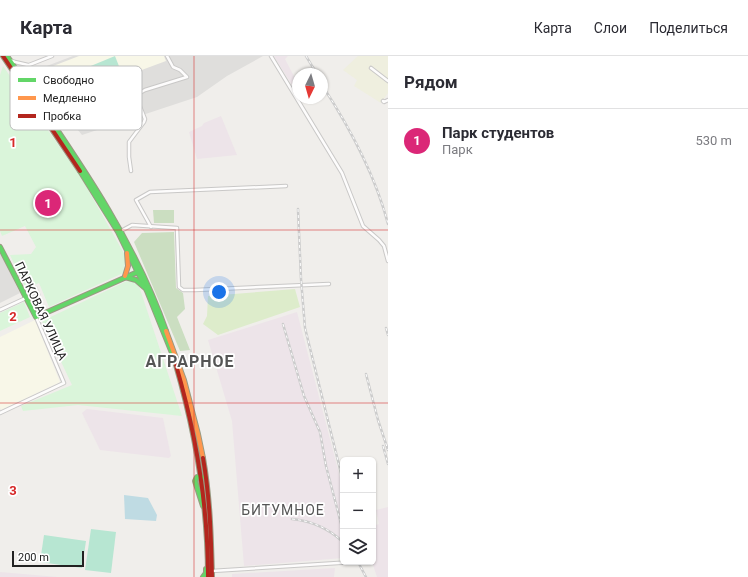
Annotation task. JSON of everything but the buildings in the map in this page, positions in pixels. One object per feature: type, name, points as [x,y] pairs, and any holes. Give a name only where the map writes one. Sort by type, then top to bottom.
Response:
[{"type":"main road","points":[[3,56],[11,66]]},
{"type":"main road","points":[[7,57],[12,66]]},
{"type":"main road","points":[[53,130],[100,202],[140,271],[157,304],[184,380],[195,421],[207,481],[211,520],[212,577]]},
{"type":"main road","points":[[56,130],[90,179],[122,231],[140,271],[174,358],[190,415],[202,476],[206,520],[208,577]]},
{"type":"main road","points":[[124,277],[128,259],[125,245]]},
{"type":"main road","name":"ПАРКОВАЯ УЛИЦА","points":[[0,247],[36,317]]},
{"type":"main road","points":[[36,317],[140,271]]},
{"type":"main road","points":[[124,277],[139,282],[147,291]]},
{"type":"main road","points":[[202,476],[207,481]]},
{"type":"main road","points":[[202,476],[197,477],[195,481],[206,520]]},
{"type":"main road","points":[[204,577],[206,573],[207,538]]},
{"type":"street","points":[[7,57],[15,62],[29,65],[52,56]]},
{"type":"street","points":[[142,92],[187,77],[180,70],[173,67],[167,56]]},
{"type":"street","points":[[271,56],[342,173],[363,226],[384,246],[388,261]]},
{"type":"street","points":[[371,68],[388,81]]},
{"type":"street","points":[[383,101],[388,100]]},
{"type":"street","points":[[142,112],[145,119],[142,125]]},
{"type":"street","points":[[131,171],[129,142],[138,130]]},
{"type":"street","points":[[151,227],[136,200],[150,192],[286,186]]},
{"type":"street","points":[[122,231],[132,226],[177,228],[180,287],[183,290],[329,284]]},
{"type":"street","points":[[0,310],[26,298]]},
{"type":"street","name":"ПАРКОВАЯ УЛИЦА","points":[[0,413],[64,383],[36,317]]},
{"type":"street","points":[[212,571],[340,563]]},
{"type":"shaded area","points":[[73,56],[263,56],[227,76],[197,97],[142,115],[142,66],[47,66]]},
{"type":"shaded area","points":[[79,56],[164,56],[166,61],[142,70],[142,66],[53,66]]},
{"type":"shaded area","points":[[274,56],[288,56],[285,59],[292,72],[292,85]]},
{"type":"shaded area","points":[[221,116],[237,155],[197,159],[189,132],[202,126],[204,123]]},
{"type":"shaded area","points":[[78,130],[97,130],[82,135]]},
{"type":"shaded area","points":[[0,253],[20,293],[0,303]]},
{"type":"shaded area","points":[[37,286],[41,295],[37,297],[40,305],[34,308],[26,291]]},
{"type":"shaded area","points":[[297,312],[340,477],[340,558],[244,566],[232,421],[208,340]]},
{"type":"shaded area","points":[[35,320],[60,382],[1,410],[0,337]]},
{"type":"shaded area","points":[[87,409],[163,418],[171,456],[169,458],[100,450],[82,413]]},
{"type":"shaded area","points":[[388,507],[388,577],[377,577],[373,565],[376,565],[376,525],[379,524],[376,510]]},
{"type":"shaded area","points":[[335,568],[334,577],[232,577],[232,574]]},
{"type":"shaded area","points":[[0,572],[58,577],[0,577]]},
{"type":"green space","points":[[115,56],[119,66],[91,66]]},
{"type":"green space","points":[[358,56],[388,56],[388,93],[381,103],[354,86],[357,80],[343,70]]},
{"type":"green space","points":[[3,66],[10,76],[10,130],[48,130],[82,179],[126,257],[123,273],[49,307],[39,283],[26,289],[10,255],[31,254],[36,247],[25,226],[2,236],[0,231],[0,75]]},
{"type":"green space","points":[[153,210],[174,210],[174,223],[154,223]]},
{"type":"green space","points":[[174,232],[176,288],[183,293],[185,309],[177,317],[190,350],[180,351],[134,242],[142,233]]},
{"type":"green space","points":[[127,281],[138,283],[182,416],[78,405],[23,411],[21,406],[72,385],[42,321]]},
{"type":"green space","points":[[295,289],[300,307],[218,335],[203,324],[207,316],[208,296]]},
{"type":"green space","points":[[24,302],[30,317],[0,331],[0,313]]},
{"type":"green space","points":[[91,529],[116,532],[111,573],[85,570]]},
{"type":"green space","points":[[44,535],[86,541],[82,568],[40,562]]},
{"type":"water","points":[[124,495],[148,498],[157,515],[156,521],[125,519]]},
{"type":"railway","points":[[306,56],[313,68]]},
{"type":"railway","points":[[328,95],[352,135],[369,169],[383,205],[388,224]]},
{"type":"railway","points":[[298,209],[305,328],[340,469]]},
{"type":"railway","points":[[283,324],[304,396],[320,432],[326,466],[342,529]]},
{"type":"railway","points":[[386,328],[388,335]]},
{"type":"railway","points":[[366,374],[378,420],[388,450]]},
{"type":"railway","points":[[383,446],[388,464]]},
{"type":"railway","points":[[292,519],[306,521],[319,526],[326,529],[340,540]]},
{"type":"railway","points":[[360,565],[366,577]]},
{"type":"traffic: fast","points":[[7,56],[14,66]]},
{"type":"traffic: fast","points":[[57,130],[96,189],[135,258],[152,294],[166,331]]},
{"type":"traffic: fast","points":[[80,171],[118,232],[147,291],[172,353]]},
{"type":"traffic: fast","points":[[0,247],[36,317],[140,271]]},
{"type":"traffic: fast","points":[[125,277],[136,280],[144,287]]},
{"type":"traffic: fast","points":[[202,477],[197,477],[195,481],[203,506]]},
{"type":"traffic: fast","points":[[203,577],[206,573],[206,569]]},
{"type":"traffic: slow","points":[[125,276],[128,266],[127,253]]},
{"type":"traffic: slow","points":[[166,331],[184,380],[203,458]]},
{"type":"traffic: jam","points":[[3,56],[10,66]]},
{"type":"traffic: jam","points":[[53,130],[80,171]]},
{"type":"traffic: jam","points":[[176,365],[200,470],[206,523],[208,577]]},
{"type":"traffic: jam","points":[[203,458],[209,503],[212,577]]},
{"type":"place","name":"Парк студентов","points":[[48,203]]},
{"type":"district","name":"АГРАРНОЕ","points":[[190,361]]},
{"type":"district","name":"БИТУМНОЕ","points":[[283,510]]}]
